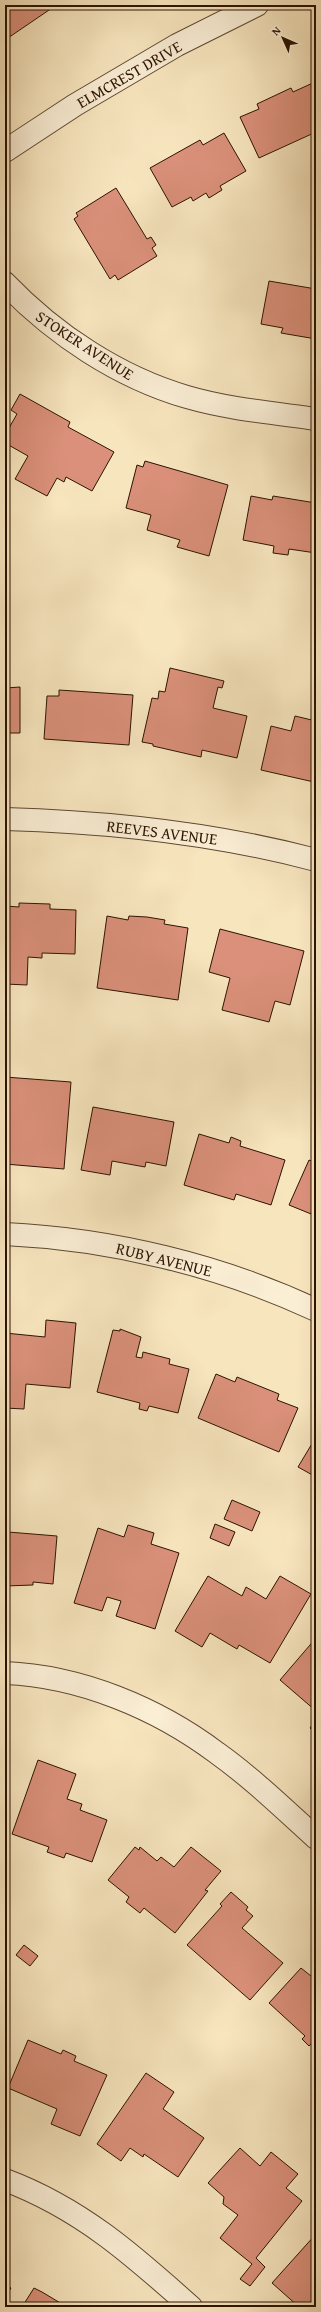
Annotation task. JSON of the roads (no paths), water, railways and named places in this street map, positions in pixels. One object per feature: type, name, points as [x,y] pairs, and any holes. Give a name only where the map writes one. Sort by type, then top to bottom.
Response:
[{"type":"street","name":"ELMCREST DRIVE","points":[[5,151],[75,105],[177,44],[257,5]]},
{"type":"street","name":"STOKER AVENUE","points":[[5,283],[30,310],[78,344],[132,377],[187,397],[249,409],[316,419]]},
{"type":"street","name":"REEVES AVENUE","points":[[5,819],[78,821],[190,833],[276,849],[316,860]]},
{"type":"street","name":"RUBY AVENUE","points":[[5,1234],[41,1236],[122,1247],[194,1266],[271,1289],[316,1310]]},
{"type":"street","points":[[5,1673],[60,1680],[126,1701],[175,1725],[217,1753],[316,1838]]},
{"type":"street","points":[[5,2180],[57,2204],[96,2226],[191,2307]]}]
